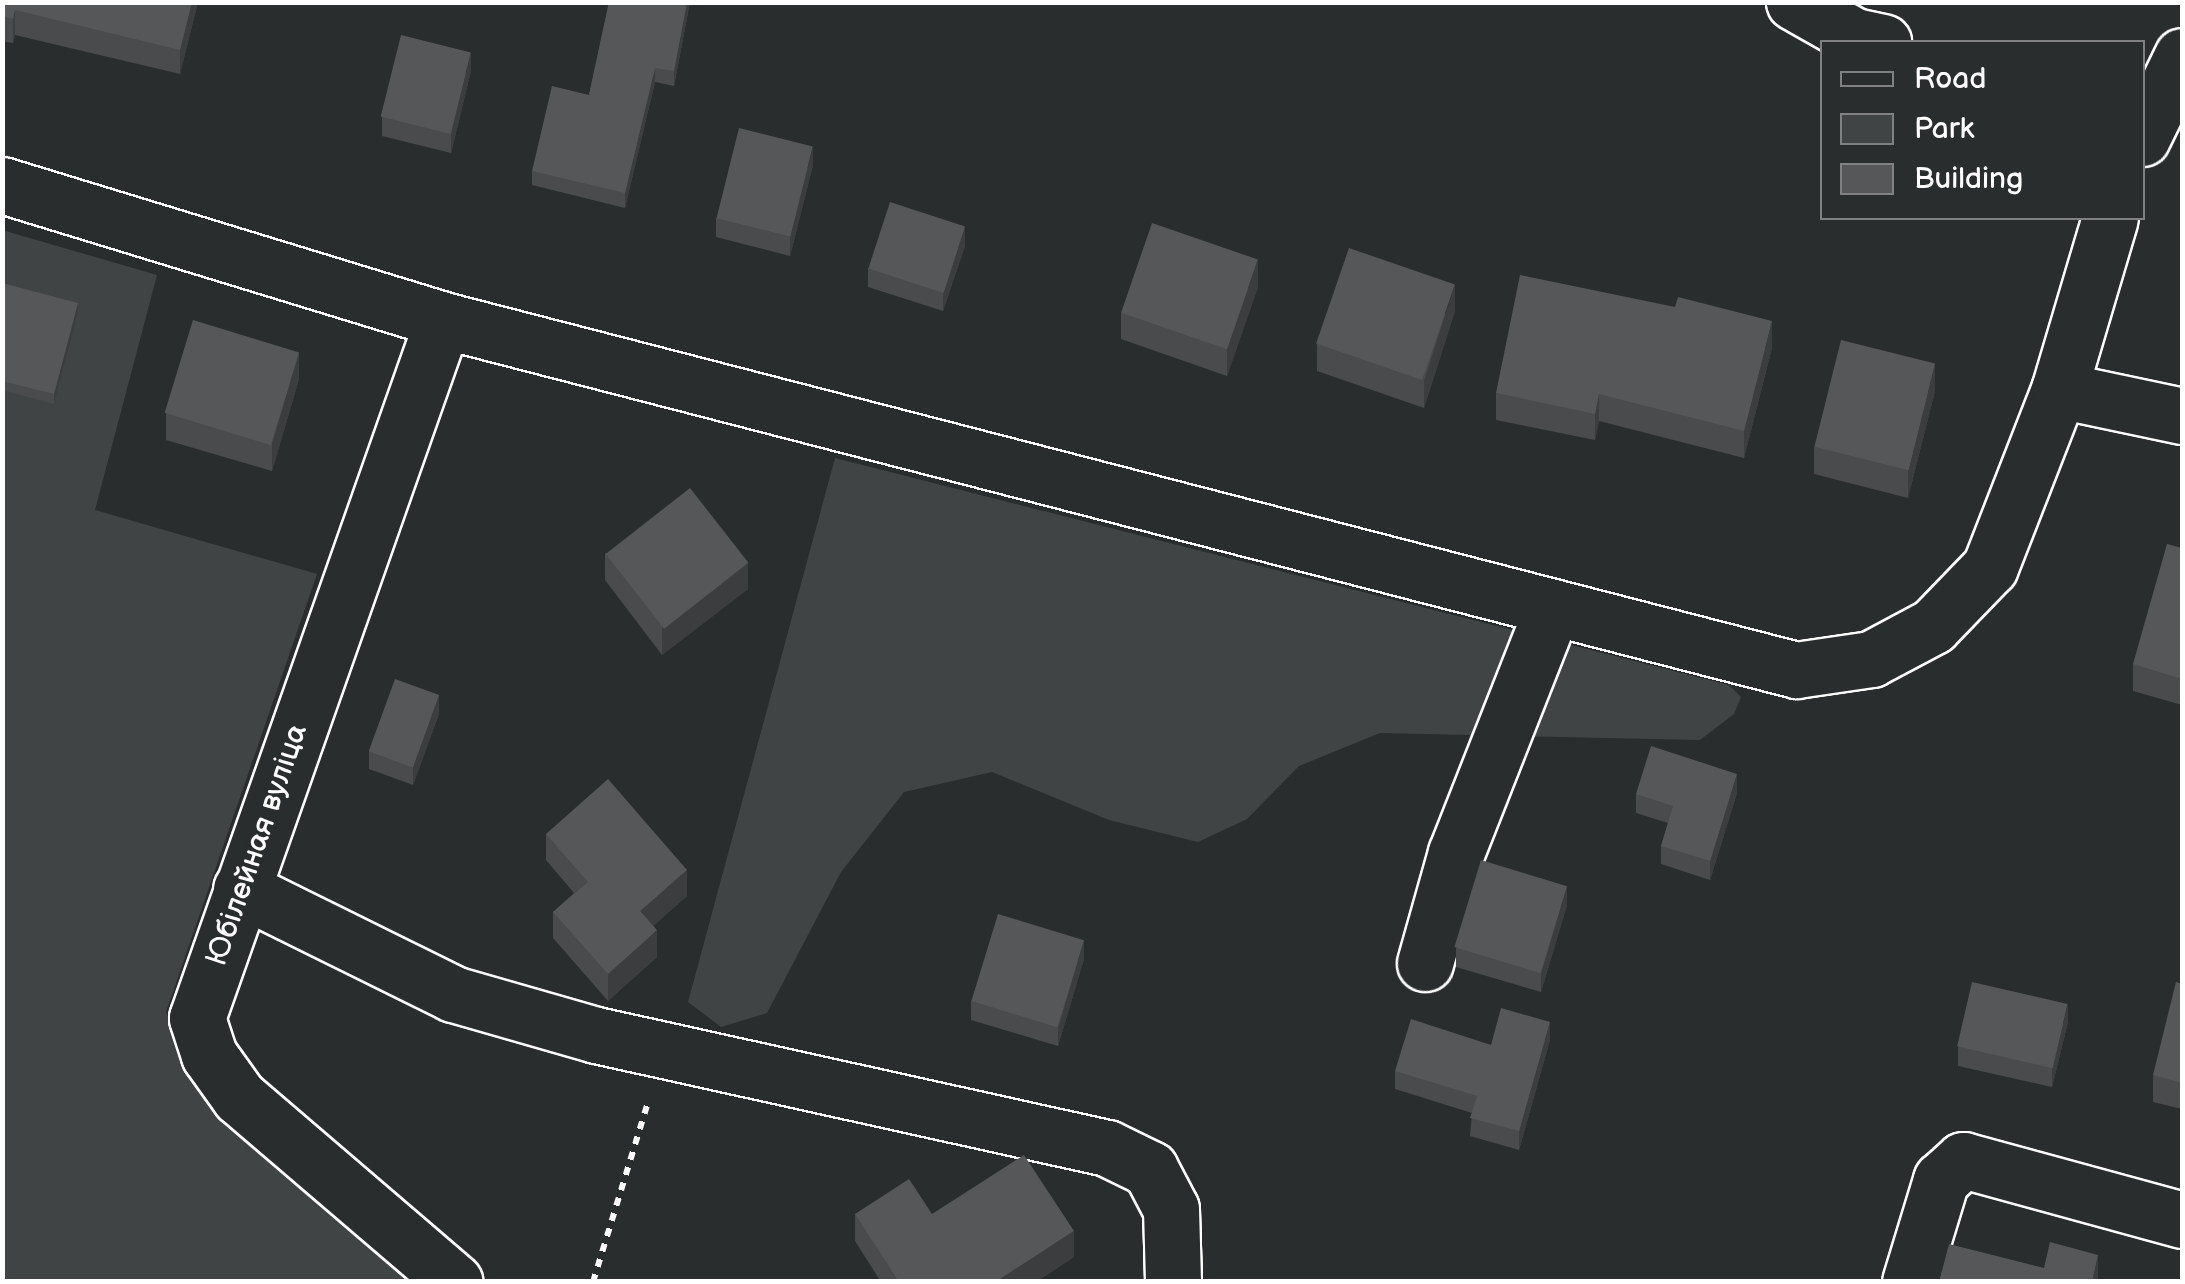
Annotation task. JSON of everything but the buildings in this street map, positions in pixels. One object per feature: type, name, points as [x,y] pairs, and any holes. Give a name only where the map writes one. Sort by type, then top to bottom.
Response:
[{"type":"street","points":[[1794,2],[1854,36],[1873,40]]},
{"type":"street","points":[[2145,126],[2182,56]]},
{"type":"street","points":[[2,185],[443,320],[1796,670],[1871,659],[1933,626],[1990,567],[2059,390],[2109,220]]},
{"type":"street","name":"Юбілейная вуліца","points":[[443,320],[197,1018],[209,1055],[239,1097],[455,1282]]},
{"type":"street","points":[[2059,390],[2182,416]]},
{"type":"street","points":[[1424,963],[1456,853],[1554,607]]},
{"type":"street","points":[[241,889],[453,994],[667,1050],[1107,1148],[1150,1168],[1171,1210],[1173,1282]]},
{"type":"street","points":[[1910,1282],[1941,1180],[1962,1160],[2182,1220]]},
{"type":"path","points":[[592,1282],[626,1161],[667,1050]]},
{"type":"green space","points":[[2,230],[157,275],[95,510],[317,574],[166,1012],[191,1073],[422,1281],[3,1281]]},
{"type":"green space","points":[[835,458],[1729,685],[1741,697],[1734,714],[1700,740],[1380,733],[1299,766],[1247,819],[1198,842],[1109,820],[992,772],[904,792],[841,872],[767,1013],[721,1027],[688,1002]]}]
